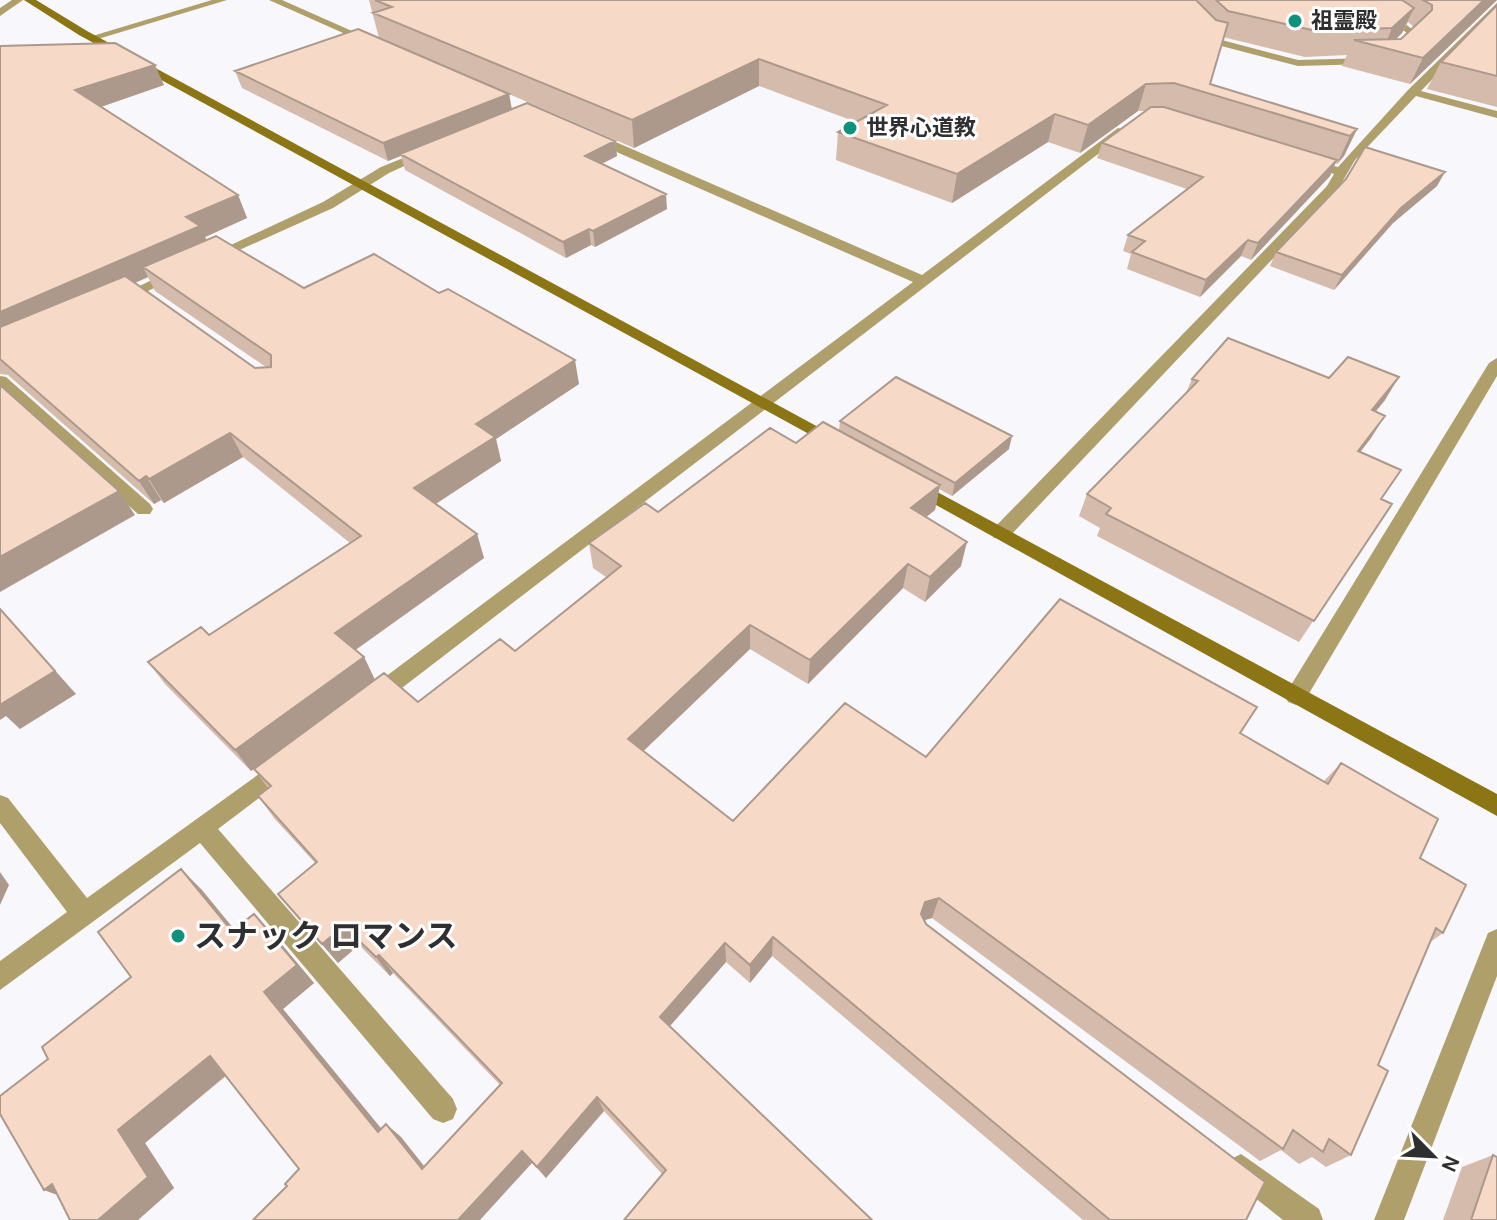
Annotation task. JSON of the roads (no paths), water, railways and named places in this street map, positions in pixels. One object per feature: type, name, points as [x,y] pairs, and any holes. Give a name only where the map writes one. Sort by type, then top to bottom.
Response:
[{"type":"street","points":[[0,13],[18,0]]},
{"type":"street","points":[[29,0],[855,453]]},
{"type":"street","points":[[94,37],[222,0]]},
{"type":"street","points":[[274,0],[388,49]]},
{"type":"street","points":[[1193,0],[1181,8],[1214,41],[1298,63],[1385,60],[1394,46],[1413,33],[1363,0]]},
{"type":"street","points":[[1001,533],[1332,188],[1340,172],[1412,92],[1497,6]]},
{"type":"street","points":[[1267,65],[1277,58]]},
{"type":"street","points":[[1412,92],[1497,115]]},
{"type":"street","points":[[351,715],[727,433],[921,280],[1129,125]]},
{"type":"street","points":[[574,129],[921,280]]},
{"type":"street","points":[[197,264],[328,205],[385,170],[443,146]]},
{"type":"street","points":[[1295,158],[1340,172]]},
{"type":"street","points":[[97,308],[145,294],[182,270]]},
{"type":"street","points":[[1296,696],[1497,363]]},
{"type":"street","points":[[0,381],[144,509]]},
{"type":"street","points":[[895,475],[1497,806]]},
{"type":"street","points":[[0,977],[301,752]]},
{"type":"street","points":[[0,805],[84,914]]},
{"type":"street","points":[[201,827],[443,1109]]},
{"type":"street","points":[[1389,1220],[1497,942]]},
{"type":"street","points":[[1220,1153],[1308,1220]]},
{"type":"place","name":"祖霊殿","points":[[1295,21]]},
{"type":"place","name":"世界心道教","points":[[850,128]]},
{"type":"place","name":"スナック ロマンス","points":[[178,936]]}]
